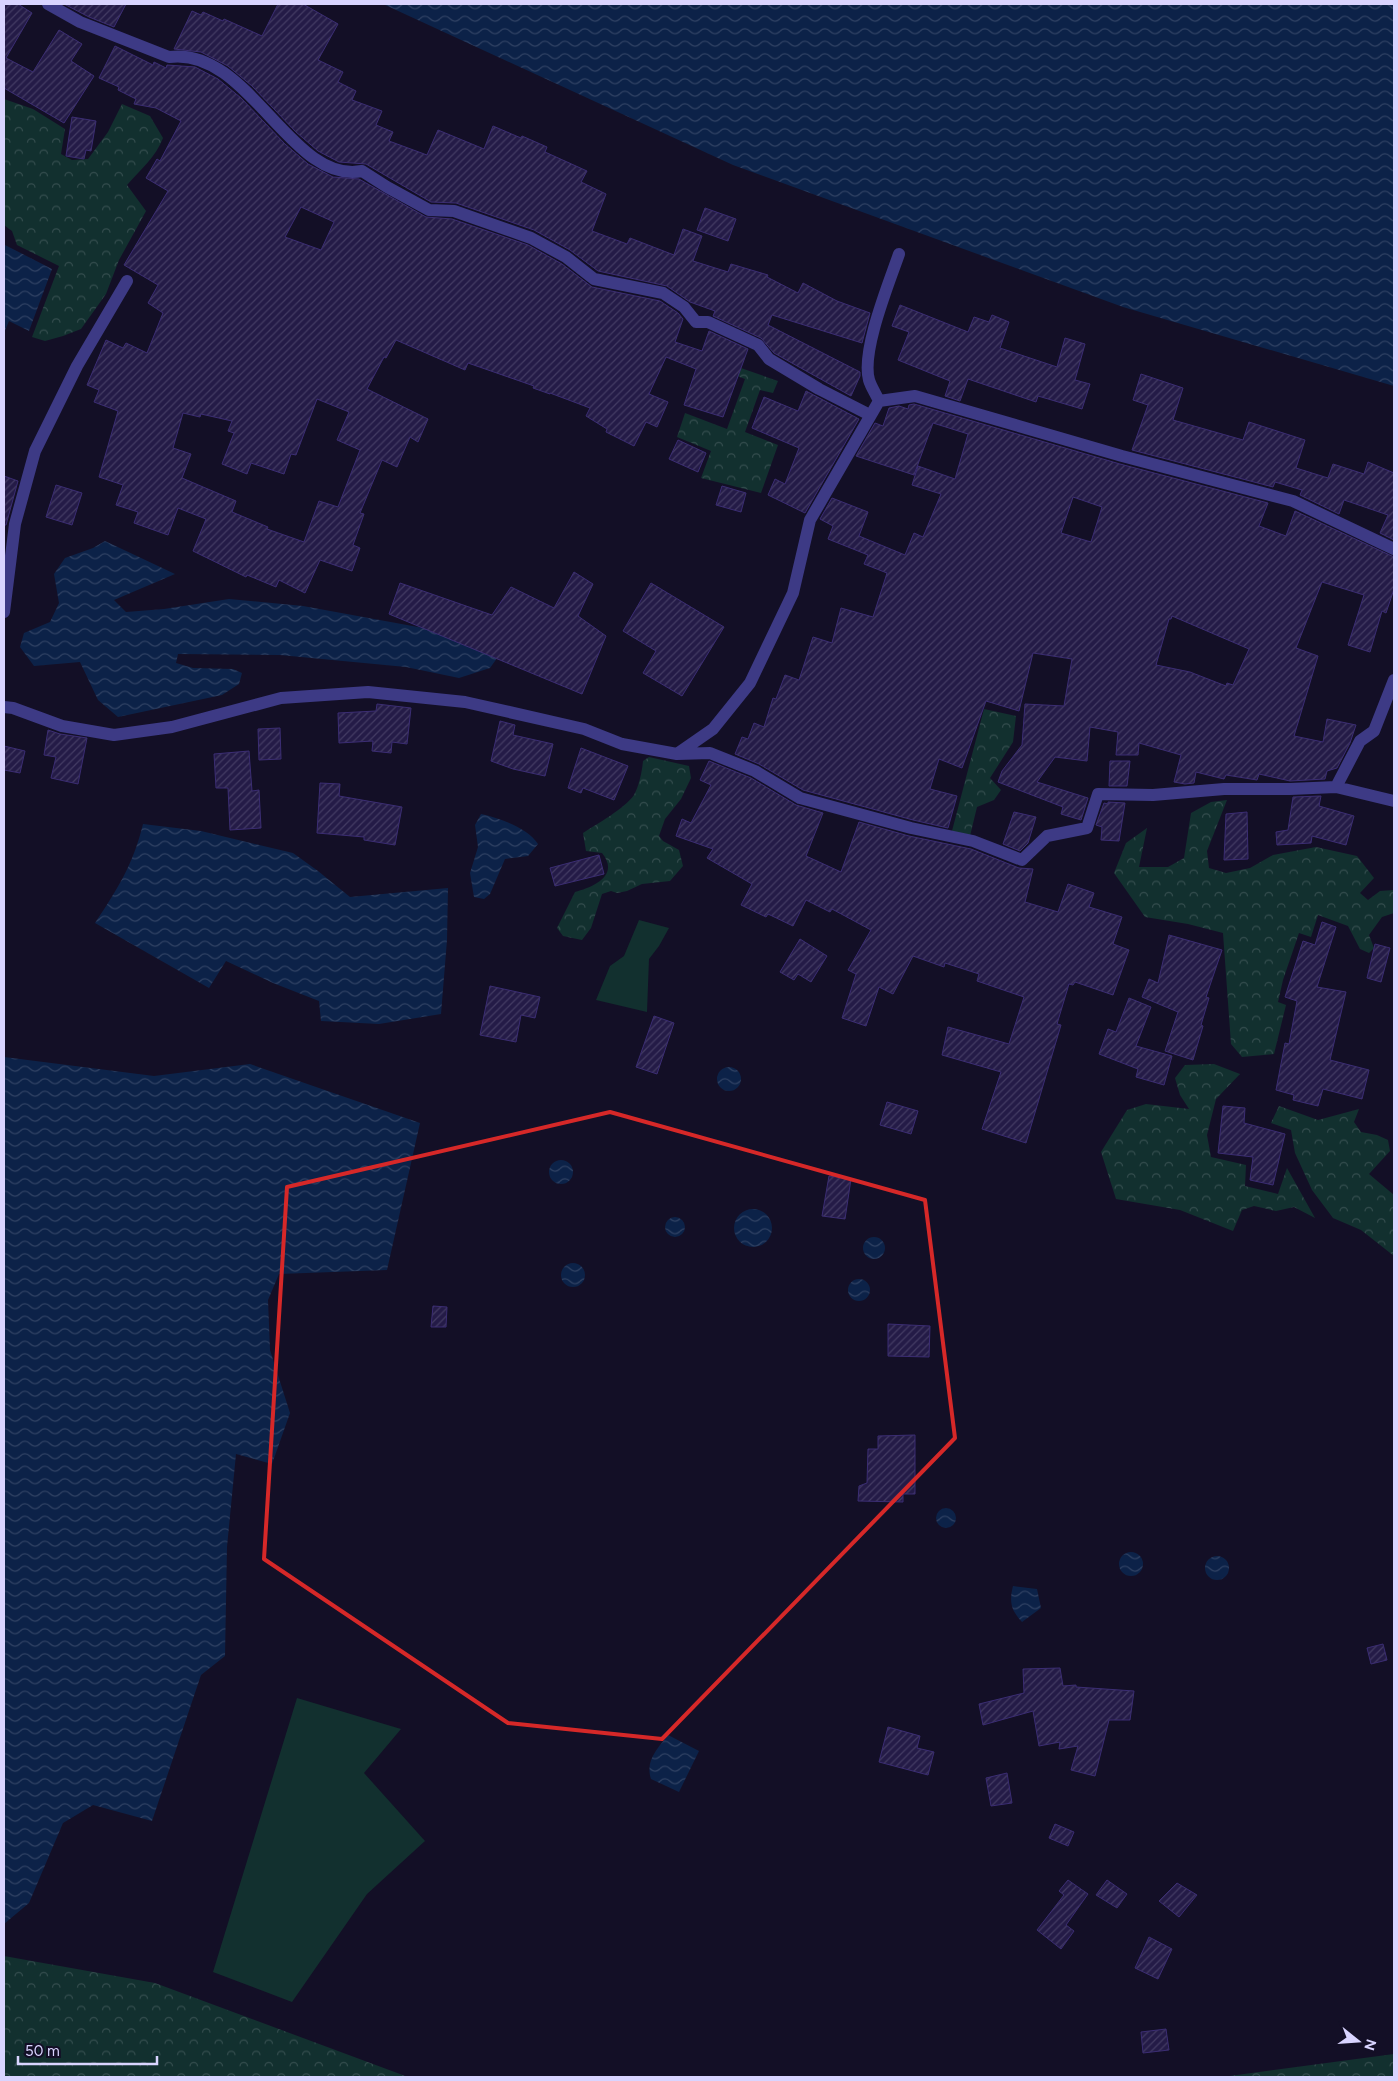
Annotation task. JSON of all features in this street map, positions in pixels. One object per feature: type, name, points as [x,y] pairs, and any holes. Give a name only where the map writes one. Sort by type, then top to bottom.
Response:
[{"type":"street","points":[[48,4],[80,22],[169,57],[183,55],[220,69],[248,93],[299,146],[319,162],[350,173],[362,171],[429,210],[454,211],[531,238],[566,256],[594,279],[663,293],[684,306],[696,322],[708,322],[758,345],[769,359],[819,390],[870,415]]},
{"type":"street","points":[[879,401],[868,379],[868,355],[882,301],[899,254]]},
{"type":"street","points":[[4,612],[15,524],[35,451],[77,366],[127,281]]},
{"type":"street","points":[[677,754],[714,729],[750,683],[794,593],[810,520],[879,401],[915,396],[1122,456],[1293,502],[1394,549]]},
{"type":"street","points":[[1336,787],[1360,741],[1374,731],[1394,680]]},
{"type":"street","points":[[4,707],[13,708],[62,726],[114,735],[172,727],[282,698],[368,692],[465,702],[584,729],[622,744],[677,754],[710,753],[755,771],[800,798],[911,828],[973,841],[1022,860],[1048,836],[1086,828],[1098,794],[1153,795],[1224,789],[1336,787],[1394,801]]},
{"type":"highlighted area","points":[[610,1112],[925,1200],[955,1438],[662,1739],[508,1723],[264,1559],[287,1187]]},
{"type":"green space","points":[[4,99],[33,109],[65,129],[61,154],[72,160],[88,159],[108,132],[122,104],[150,116],[163,138],[152,157],[127,185],[146,211],[119,260],[106,294],[81,329],[45,341],[32,337],[59,266],[17,245],[12,231],[4,225]]},
{"type":"green space","points":[[735,366],[778,381],[773,393],[760,390],[745,432],[778,445],[761,493],[701,478],[711,451],[677,437],[685,413],[727,429],[745,379],[732,374]]},
{"type":"green space","points":[[984,709],[1016,716],[1013,742],[990,778],[1001,790],[994,800],[977,807],[970,836],[952,831]]},
{"type":"green space","points":[[649,757],[689,766],[691,778],[681,799],[665,819],[659,836],[663,841],[679,850],[683,866],[670,881],[642,884],[627,891],[617,893],[611,891],[602,894],[591,928],[582,940],[563,936],[557,928],[575,892],[597,883],[606,874],[608,868],[607,861],[602,853],[586,851],[583,833],[610,816],[630,800],[637,787],[643,761]]},
{"type":"green space","points":[[1227,800],[1207,851],[1209,868],[1226,873],[1250,868],[1273,855],[1316,847],[1357,856],[1374,878],[1360,893],[1368,900],[1380,891],[1394,890],[1394,913],[1382,917],[1369,935],[1374,948],[1369,953],[1360,949],[1348,926],[1318,915],[1311,937],[1299,933],[1283,980],[1278,1002],[1286,1005],[1274,1054],[1242,1057],[1231,1044],[1223,933],[1188,924],[1145,917],[1114,873],[1126,843],[1147,828],[1139,867],[1168,867],[1184,858],[1191,813],[1211,802]]},
{"type":"green space","points":[[639,920],[669,928],[649,959],[647,1012],[596,1000],[610,966],[624,956]]},
{"type":"green space","points":[[1214,1064],[1240,1074],[1216,1099],[1207,1135],[1211,1157],[1246,1165],[1245,1186],[1278,1194],[1287,1168],[1315,1218],[1294,1207],[1276,1211],[1254,1206],[1242,1210],[1233,1231],[1180,1210],[1116,1199],[1101,1152],[1127,1110],[1146,1104],[1189,1109],[1180,1095],[1175,1078],[1185,1065]]},
{"type":"green space","points":[[1279,1106],[1318,1120],[1359,1109],[1354,1122],[1361,1132],[1377,1135],[1388,1140],[1390,1151],[1369,1174],[1394,1195],[1394,1256],[1361,1230],[1333,1218],[1312,1190],[1295,1153],[1291,1130],[1271,1123]]},
{"type":"green space","points":[[297,1698],[401,1729],[364,1773],[425,1841],[367,1894],[292,2002],[213,1972]]},
{"type":"green space","points":[[4,1956],[155,1983],[408,2077],[4,2077]]},
{"type":"green space","points":[[1394,2054],[1394,2077],[1222,2077]]},
{"type":"water","points":[[383,4],[1394,4],[1394,386],[1123,307],[733,165]]},
{"type":"water","points":[[5,245],[52,269],[29,331],[9,321],[4,333]]},
{"type":"water","points":[[105,541],[175,574],[114,600],[126,612],[164,609],[229,599],[303,606],[489,640],[500,654],[490,668],[459,678],[406,667],[280,655],[178,654],[176,663],[193,668],[233,669],[242,673],[239,684],[222,695],[118,717],[98,700],[80,662],[34,666],[20,647],[24,633],[50,622],[59,603],[54,574],[65,558],[93,548]]},
{"type":"water","points":[[481,814],[504,821],[520,829],[538,844],[528,856],[505,859],[490,894],[484,899],[474,897],[470,873],[478,847],[475,825]]},
{"type":"water","points":[[143,824],[201,831],[293,853],[350,897],[448,888],[447,940],[441,1014],[379,1024],[321,1021],[319,1001],[273,983],[226,961],[209,988],[95,923],[124,876],[135,852]]},
{"type":"water","points":[[4,1057],[154,1076],[250,1064],[420,1123],[387,1270],[279,1274],[268,1300],[270,1350],[290,1413],[272,1464],[236,1454],[227,1547],[225,1656],[201,1675],[152,1821],[93,1805],[63,1823],[29,1903],[4,1924]]},
{"type":"water","points":[[729,1067],[737,1071],[741,1079],[737,1087],[729,1091],[721,1087],[717,1079],[721,1071]]},
{"type":"water","points":[[561,1160],[570,1163],[573,1172],[570,1181],[561,1184],[552,1181],[549,1172],[552,1163]]},
{"type":"water","points":[[753,1209],[767,1214],[772,1228],[767,1242],[753,1247],[739,1242],[734,1228],[739,1214]]},
{"type":"water","points":[[671,1217],[679,1217],[685,1223],[685,1231],[679,1237],[671,1237],[665,1231],[665,1223]]},
{"type":"water","points":[[874,1237],[882,1240],[885,1248],[882,1256],[874,1259],[866,1256],[863,1248],[866,1240]]},
{"type":"water","points":[[573,1263],[582,1266],[585,1275],[582,1284],[573,1287],[564,1284],[561,1275],[564,1266]]},
{"type":"water","points":[[859,1279],[867,1282],[870,1290],[867,1298],[859,1301],[851,1298],[848,1290],[851,1282]]},
{"type":"water","points":[[946,1508],[953,1511],[956,1518],[953,1525],[946,1528],[939,1525],[936,1518],[939,1511]]},
{"type":"water","points":[[1126,1552],[1136,1552],[1143,1559],[1143,1569],[1136,1576],[1126,1576],[1119,1569],[1119,1559]]},
{"type":"water","points":[[1217,1556],[1222,1557],[1228,1563],[1228,1573],[1222,1579],[1217,1580],[1212,1579],[1206,1573],[1205,1568],[1206,1563],[1212,1557]]},
{"type":"water","points":[[1013,1586],[1037,1589],[1041,1608],[1022,1622],[1015,1614],[1012,1605]]},
{"type":"water","points":[[668,1735],[699,1751],[679,1792],[651,1779],[651,1761]]},
{"type":"building","points":[[4,4],[18,4],[32,13],[6,58],[33,72],[59,30],[82,44],[71,61],[94,76],[64,123],[4,88]]},
{"type":"building","points":[[64,4],[126,4],[114,27]]},
{"type":"building","points":[[278,4],[303,4],[338,24],[318,60],[343,72],[338,82],[356,91],[352,100],[382,111],[376,125],[393,132],[389,141],[427,155],[438,130],[484,149],[493,126],[521,138],[522,136],[547,147],[545,152],[587,171],[581,182],[606,194],[592,231],[627,244],[630,238],[674,255],[683,229],[702,236],[693,261],[728,272],[731,264],[768,275],[767,277],[798,293],[803,283],[837,301],[870,313],[862,343],[772,315],[768,325],[860,372],[851,396],[774,353],[761,338],[713,316],[715,311],[690,302],[667,286],[598,271],[570,250],[534,230],[456,203],[431,202],[366,164],[339,162],[318,151],[296,132],[252,86],[228,66],[201,52],[174,49],[192,11],[201,15],[203,12],[223,21],[224,19],[262,36]]},
{"type":"building","points":[[115,46],[153,65],[154,62],[166,68],[167,65],[195,67],[218,79],[241,98],[285,144],[308,164],[333,177],[359,179],[426,217],[452,219],[528,245],[562,264],[592,287],[660,301],[678,313],[683,319],[675,342],[702,351],[709,331],[748,349],[723,417],[684,405],[696,369],[666,357],[649,394],[668,402],[657,427],[646,422],[634,446],[606,432],[607,429],[586,416],[590,408],[468,363],[465,370],[396,340],[386,358],[384,357],[367,389],[428,419],[418,442],[410,437],[397,467],[382,460],[360,513],[364,514],[353,545],[360,548],[352,571],[320,560],[305,593],[279,580],[276,587],[247,575],[246,577],[193,551],[206,519],[178,508],[168,535],[134,523],[138,512],[116,505],[123,485],[99,477],[118,411],[94,402],[99,390],[87,385],[106,340],[123,348],[126,343],[147,353],[163,313],[148,303],[158,285],[124,265],[168,191],[146,178],[157,159],[160,161],[181,121],[156,108],[134,104],[136,99],[118,90],[119,87],[99,78]],"holes":[[[301,207],[334,222],[321,250],[285,237]],[[317,399],[349,412],[337,440],[360,450],[338,507],[319,501],[304,542],[267,529],[268,527],[232,512],[236,501],[182,478],[191,454],[173,448],[183,413],[200,417],[201,414],[232,421],[228,431],[234,433],[222,464],[247,474],[251,463],[284,474],[291,454],[296,455]]]},
{"type":"building","points":[[72,117],[96,121],[91,151],[86,150],[84,159],[66,156]]},
{"type":"building","points":[[705,208],[736,219],[728,241],[697,230]]},
{"type":"building","points":[[900,305],[968,332],[974,317],[989,322],[992,315],[1009,322],[1000,348],[1057,367],[1065,338],[1085,344],[1075,380],[1090,384],[1082,409],[1038,396],[1036,402],[968,379],[960,401],[945,396],[950,381],[898,360],[909,332],[892,326]]},
{"type":"building","points":[[1141,374],[1183,388],[1173,420],[1243,440],[1249,422],[1305,440],[1296,468],[1328,478],[1333,464],[1364,474],[1368,462],[1394,473],[1394,540],[1380,533],[1388,515],[1344,500],[1339,514],[1300,495],[1302,490],[1275,482],[1273,487],[1132,450],[1148,405],[1133,400]]},
{"type":"building","points":[[806,391],[859,419],[805,513],[768,495],[775,479],[785,484],[799,448],[752,428],[764,397],[798,411]]},
{"type":"building","points":[[914,404],[1120,464],[1268,503],[1259,526],[1286,536],[1295,511],[1394,557],[1394,589],[1386,613],[1382,611],[1370,652],[1348,645],[1364,595],[1322,582],[1296,648],[1318,656],[1294,736],[1323,742],[1327,719],[1356,725],[1350,743],[1337,768],[1327,771],[1325,779],[1290,781],[1259,774],[1257,780],[1226,775],[1224,779],[1196,772],[1194,783],[1185,784],[1174,782],[1181,755],[1139,743],[1138,755],[1116,755],[1118,732],[1090,727],[1087,761],[1055,757],[1037,782],[1088,798],[1081,820],[1061,814],[1063,807],[998,782],[1002,771],[1022,745],[1025,704],[1064,706],[1072,659],[1033,653],[1019,711],[986,701],[962,768],[939,759],[930,789],[957,796],[948,828],[803,790],[759,764],[735,754],[742,737],[748,739],[754,723],[764,727],[773,698],[776,699],[785,675],[799,680],[813,637],[832,643],[841,608],[873,617],[887,573],[864,564],[868,555],[828,539],[833,526],[820,519],[832,498],[868,512],[859,536],[905,555],[914,533],[923,537],[941,494],[912,485],[918,466],[955,479],[968,434],[933,423],[914,475],[856,456],[875,423],[883,426],[889,408],[899,406],[908,409],[909,405]],"holes":[[[1073,497],[1102,507],[1091,542],[1061,533]],[[1172,616],[1249,649],[1233,685],[1227,683],[1226,686],[1190,672],[1156,665],[1169,619]]]},
{"type":"building","points":[[678,440],[706,453],[698,472],[669,459]]},
{"type":"building","points":[[4,476],[18,481],[6,525],[4,525]]},
{"type":"building","points":[[56,485],[82,493],[72,525],[46,517]]},
{"type":"building","points":[[722,486],[746,493],[741,512],[716,505]]},
{"type":"building","points":[[574,572],[593,584],[578,616],[606,636],[582,694],[389,614],[400,583],[492,615],[511,587],[554,608]]},
{"type":"building","points":[[651,583],[724,627],[682,696],[643,673],[656,651],[623,631]]},
{"type":"building","points":[[377,704],[411,708],[407,744],[392,742],[391,753],[372,751],[373,741],[339,743],[338,713],[376,711]]},
{"type":"building","points":[[500,721],[515,725],[513,735],[553,744],[545,776],[513,769],[491,761]]},
{"type":"building","points":[[280,728],[281,759],[259,760],[258,729]]},
{"type":"building","points":[[48,730],[60,734],[87,738],[78,784],[51,778],[56,757],[44,755]]},
{"type":"building","points":[[4,746],[25,751],[20,773],[4,770]]},
{"type":"building","points":[[581,748],[628,766],[614,800],[583,788],[581,793],[568,788]]},
{"type":"building","points":[[249,751],[252,791],[259,790],[261,828],[230,830],[228,788],[216,788],[214,754]]},
{"type":"building","points":[[709,761],[751,778],[796,805],[823,813],[806,856],[841,872],[859,822],[909,836],[971,849],[1019,868],[1033,869],[1025,902],[1058,912],[1068,884],[1094,893],[1089,907],[1122,917],[1113,944],[1129,950],[1113,995],[1075,982],[1073,985],[1069,984],[1057,1024],[1061,1025],[1026,1143],[982,1129],[1001,1072],[942,1055],[948,1027],[1009,1044],[1024,997],[977,981],[979,974],[945,963],[944,967],[913,956],[893,994],[879,987],[866,1026],[842,1018],[856,974],[848,970],[871,930],[832,909],[830,912],[806,900],[793,926],[768,914],[766,917],[741,905],[752,884],[707,858],[713,849],[676,836],[682,819],[691,823],[711,785],[700,780]]},
{"type":"building","points":[[1110,761],[1130,761],[1127,786],[1109,786]]},
{"type":"building","points":[[320,783],[340,784],[339,796],[402,807],[395,845],[364,840],[364,837],[317,833]]},
{"type":"building","points":[[1321,796],[1319,806],[1354,816],[1346,845],[1312,836],[1311,843],[1277,845],[1276,832],[1288,830],[1293,797]]},
{"type":"building","points":[[1108,802],[1125,803],[1119,841],[1101,840],[1102,827],[1096,825],[1104,803],[1108,804]]},
{"type":"building","points":[[1014,812],[1036,817],[1028,843],[1020,851],[1003,844]]},
{"type":"building","points":[[1247,812],[1248,859],[1224,860],[1226,814]]},
{"type":"building","points":[[599,855],[604,874],[555,886],[550,868]]},
{"type":"building","points":[[1322,922],[1336,927],[1317,987],[1346,992],[1330,1060],[1369,1070],[1362,1099],[1323,1089],[1318,1106],[1293,1100],[1294,1095],[1276,1090],[1285,1043],[1289,1044],[1297,1001],[1285,997],[1303,941],[1315,945]]},
{"type":"building","points":[[1169,935],[1222,950],[1206,997],[1209,998],[1193,1060],[1165,1051],[1178,1012],[1142,997],[1149,979],[1158,983]]},
{"type":"building","points":[[800,939],[827,956],[811,982],[798,974],[794,980],[780,972]]},
{"type":"building","points":[[1375,944],[1390,948],[1381,982],[1367,978]]},
{"type":"building","points":[[490,986],[540,997],[535,1018],[521,1015],[516,1042],[480,1035]]},
{"type":"building","points":[[1129,998],[1151,1007],[1136,1046],[1172,1056],[1164,1085],[1136,1077],[1138,1069],[1099,1054],[1108,1029],[1116,1032]]},
{"type":"building","points":[[654,1016],[674,1023],[657,1074],[636,1067]]},
{"type":"building","points":[[887,1102],[918,1111],[911,1134],[880,1125]]},
{"type":"building","points":[[1223,1106],[1245,1108],[1244,1123],[1285,1134],[1273,1185],[1250,1180],[1253,1157],[1218,1153]]},
{"type":"building","points":[[829,1176],[851,1179],[845,1219],[822,1216]]},
{"type":"building","points":[[433,1306],[447,1307],[446,1327],[431,1327]]},
{"type":"building","points":[[888,1324],[930,1326],[929,1357],[888,1356]]},
{"type":"building","points":[[915,1435],[915,1494],[903,1494],[903,1502],[858,1501],[859,1486],[867,1483],[868,1449],[878,1449],[878,1436]]},
{"type":"building","points":[[1383,1644],[1387,1660],[1371,1664],[1367,1648]]},
{"type":"building","points":[[1060,1668],[1063,1686],[1076,1685],[1076,1687],[1134,1691],[1130,1720],[1109,1720],[1095,1776],[1071,1770],[1078,1746],[1059,1749],[1060,1742],[1039,1746],[1033,1711],[983,1725],[979,1704],[1024,1693],[1023,1669]]},
{"type":"building","points":[[888,1727],[920,1736],[917,1748],[934,1752],[928,1775],[879,1762]]},
{"type":"building","points":[[1007,1773],[1012,1803],[991,1806],[986,1778]]},
{"type":"building","points":[[1055,1824],[1074,1832],[1068,1846],[1049,1838]]},
{"type":"building","points":[[1068,1880],[1088,1894],[1066,1925],[1074,1931],[1061,1949],[1037,1930],[1064,1895],[1059,1891]]},
{"type":"building","points":[[1107,1880],[1127,1894],[1117,1908],[1096,1895]]},
{"type":"building","points":[[1177,1883],[1197,1895],[1179,1917],[1159,1901]]},
{"type":"building","points":[[1149,1937],[1172,1949],[1158,1979],[1135,1968]]},
{"type":"building","points":[[1166,2029],[1169,2050],[1143,2053],[1141,2032]]}]
